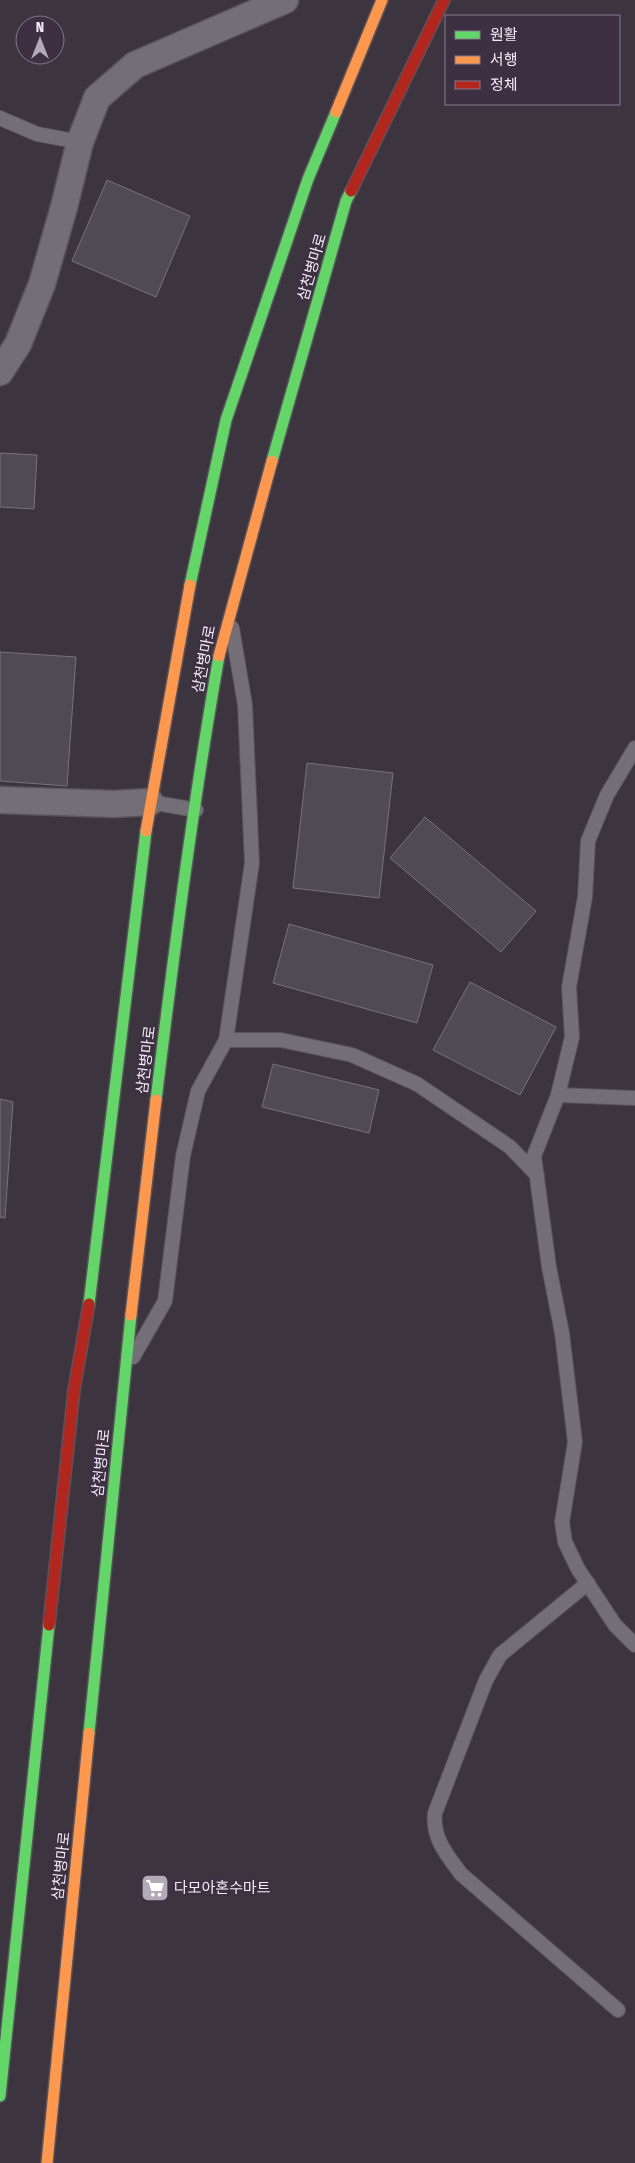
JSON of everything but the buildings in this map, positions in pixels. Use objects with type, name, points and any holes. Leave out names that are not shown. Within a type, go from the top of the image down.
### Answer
[{"type":"main road","name":"삼천병마로","points":[[0,2096],[74,1390],[91,1292],[150,802],[167,717],[182,623],[226,420],[308,179],[382,0]]},
{"type":"main road","name":"삼천병마로","points":[[47,2163],[125,1370],[171,975],[196,810],[205,736],[222,639],[346,201],[444,0]]},
{"type":"street","points":[[0,372],[18,344],[42,284],[80,142],[97,98],[134,65],[285,0]]},
{"type":"street","points":[[0,800],[114,804],[150,802]]},
{"type":"lane","points":[[0,118],[37,134],[80,142]]},
{"type":"lane","points":[[125,1370],[165,1301],[183,1156],[198,1091],[226,1040],[252,863],[245,705],[229,612]]},
{"type":"lane","points":[[635,748],[607,795],[588,841],[585,897],[569,987],[572,1037],[558,1095],[534,1156],[549,1267],[562,1333],[575,1442],[562,1522],[565,1542],[615,1625],[635,1645]]},
{"type":"lane","points":[[150,802],[196,810]]},
{"type":"lane","points":[[226,1040],[281,1040],[360,1059],[417,1084],[510,1147],[537,1175]]},
{"type":"lane","points":[[558,1095],[635,1098]]},
{"type":"lane","points":[[588,1583],[500,1656],[486,1680],[435,1814],[433,1825],[440,1847],[461,1874],[618,2010]]},
{"type":"traffic: fast","points":[[190,585],[226,420],[308,179],[336,112]]},
{"type":"traffic: fast","points":[[272,461],[346,201],[351,191]]},
{"type":"traffic: fast","points":[[156,1100],[184,878],[219,656]]},
{"type":"traffic: fast","points":[[89,1304],[146,831]]},
{"type":"traffic: fast","points":[[89,1733],[131,1315]]},
{"type":"traffic: fast","points":[[0,2096],[49,1625]]},
{"type":"traffic: slow","points":[[336,112],[382,0]]},
{"type":"traffic: slow","points":[[219,656],[272,461]]},
{"type":"traffic: slow","points":[[146,831],[190,585]]},
{"type":"traffic: slow","points":[[131,1315],[156,1100]]},
{"type":"traffic: slow","points":[[47,2163],[89,1733]]},
{"type":"traffic: jam","points":[[351,191],[444,0]]},
{"type":"traffic: jam","points":[[49,1625],[74,1390],[89,1304]]},
{"type":"place","name":"다모아혼수마트","points":[[155,1888]]}]
